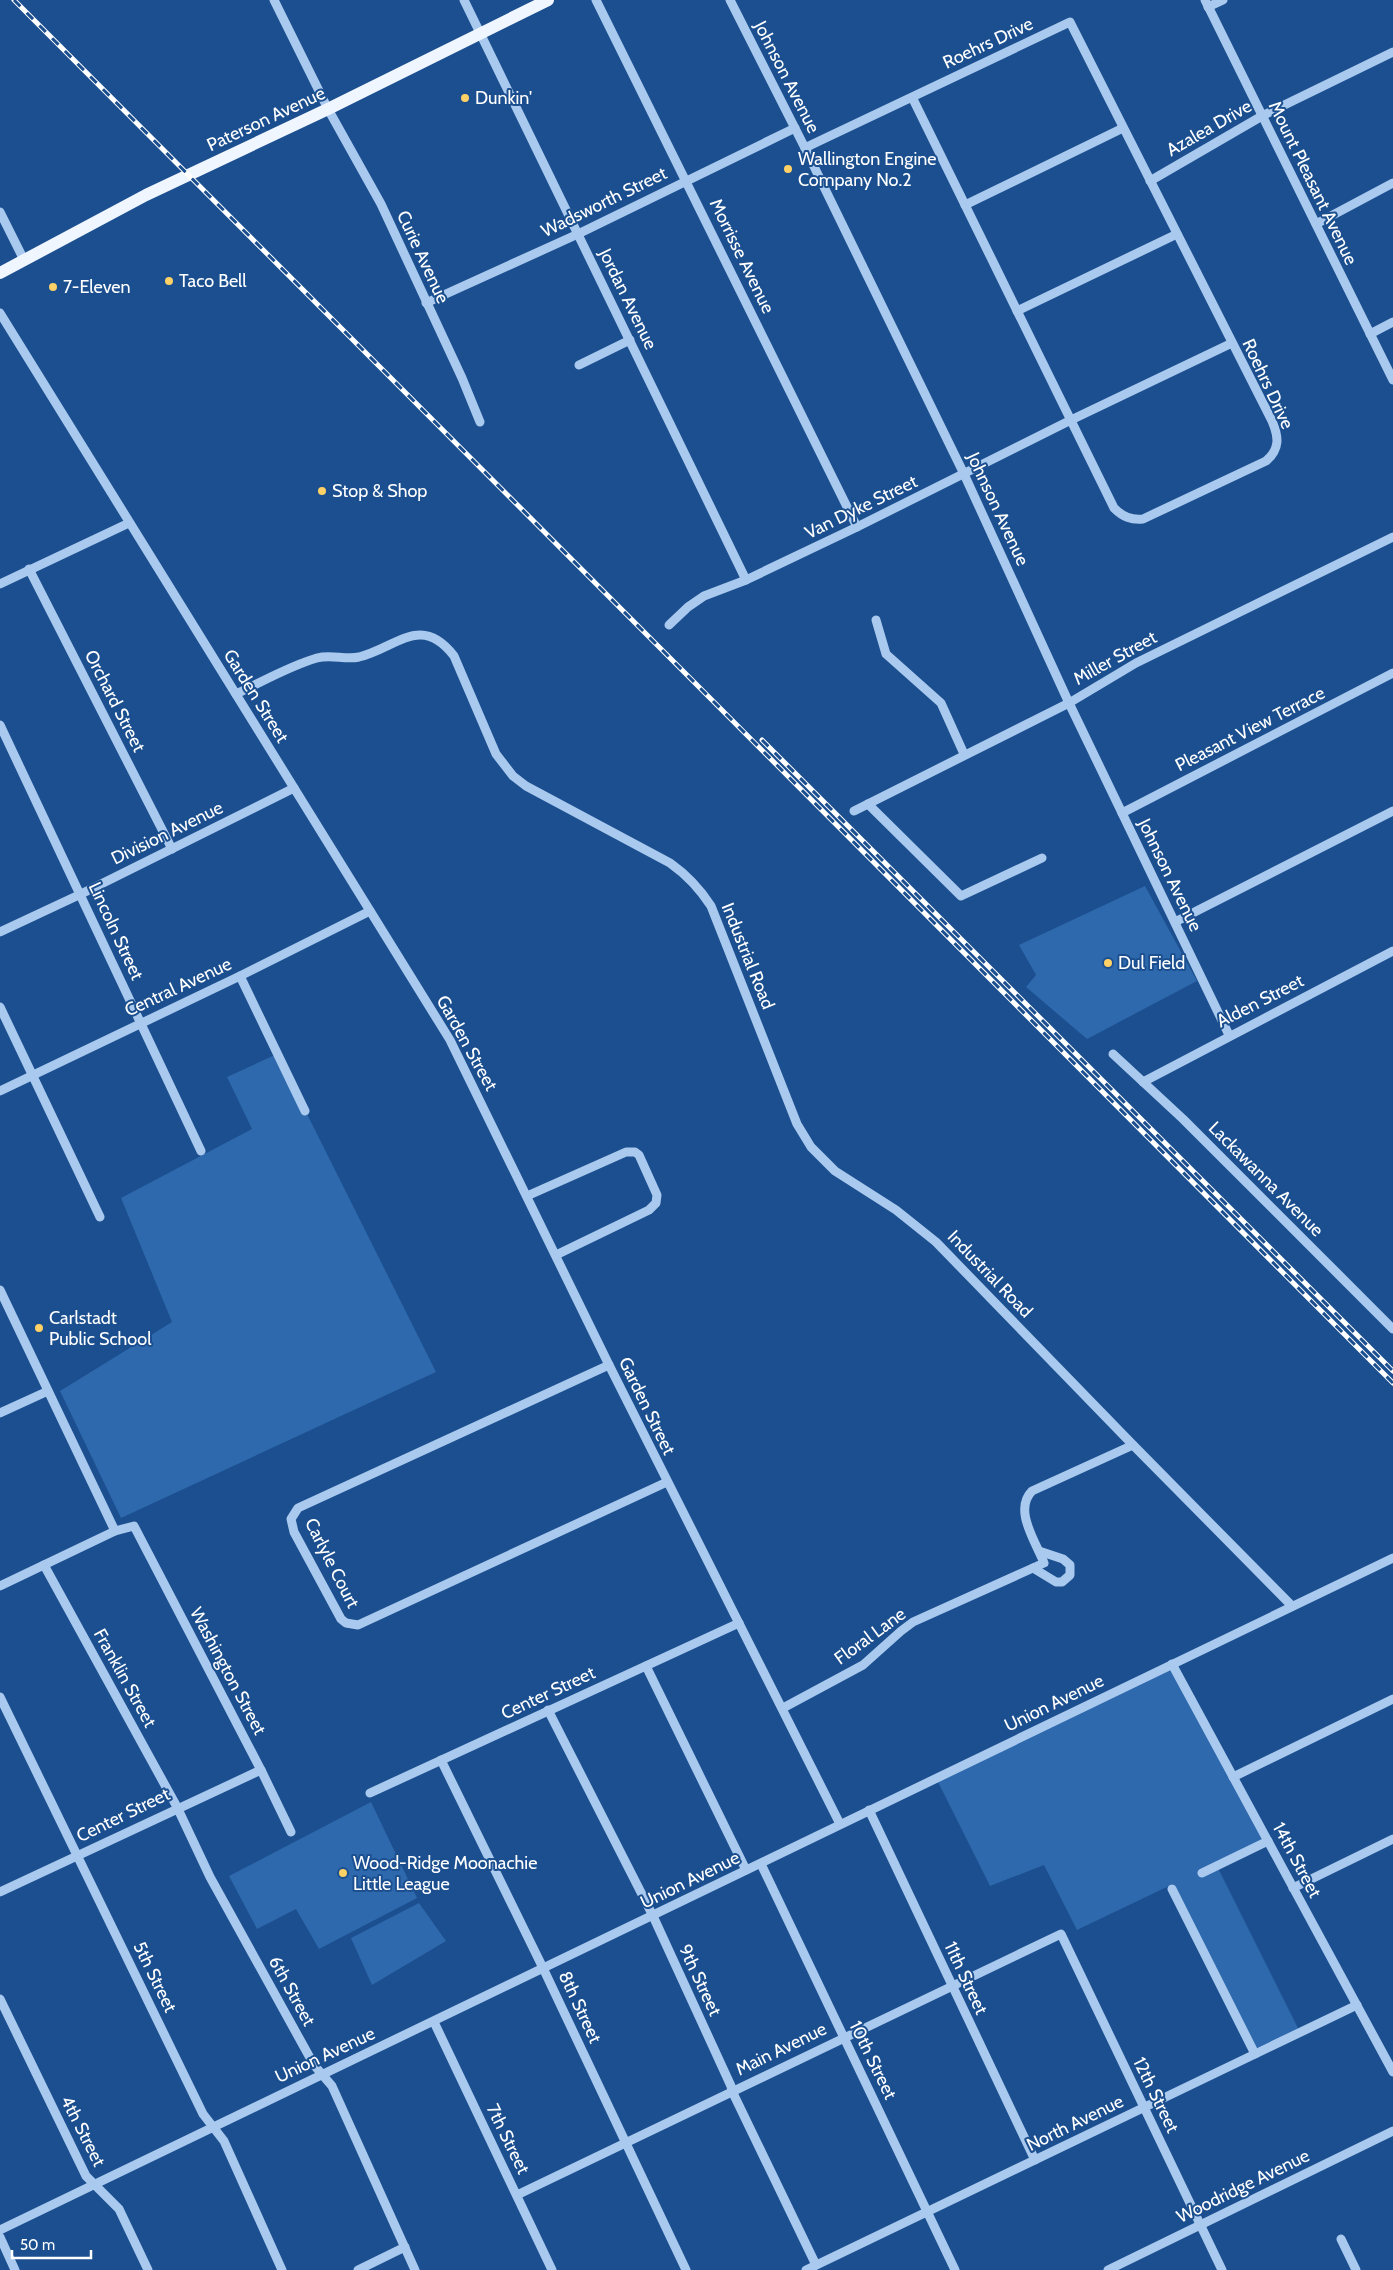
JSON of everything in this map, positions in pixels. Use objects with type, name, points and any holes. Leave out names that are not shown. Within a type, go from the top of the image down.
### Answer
[{"type":"main road","name":"Paterson Avenue","points":[[0,273],[146,195],[328,109],[548,0]]},
{"type":"street","name":"Curie Avenue","points":[[274,0],[328,109],[381,204],[462,378],[480,422]]},
{"type":"street","name":"Jordan Avenue","points":[[464,0],[746,580]]},
{"type":"street","name":"Morrisse Avenue","points":[[596,0],[687,180],[857,527]]},
{"type":"street","name":"Johnson Avenue","points":[[730,0],[805,148],[964,474],[1069,703],[1229,1035]]},
{"type":"street","points":[[1207,4],[1223,0]]},
{"type":"street","name":"Mount Pleasant Avenue","points":[[1207,4],[1393,380]]},
{"type":"street","name":"Roehrs Drive","points":[[805,148],[912,97],[1070,22],[1277,433],[1276,448],[1266,460],[1143,518],[1127,518],[1114,508],[912,97]]},
{"type":"street","name":"Azalea Drive","points":[[1150,181],[1262,116],[1393,52]]},
{"type":"street","name":"Wadsworth Street","points":[[426,303],[578,234],[795,128]]},
{"type":"street","points":[[965,205],[1123,128]]},
{"type":"street","points":[[1316,224],[1393,183]]},
{"type":"street","points":[[0,212],[24,260]]},
{"type":"street","points":[[1018,311],[1177,234]]},
{"type":"street","name":"Garden Street","points":[[0,314],[450,1040],[667,1482],[840,1824]]},
{"type":"street","points":[[1370,334],[1393,322]]},
{"type":"street","points":[[579,365],[630,340]]},
{"type":"street","name":"Van Dyke Street","points":[[669,625],[688,607],[704,596],[746,580],[857,527],[1071,420],[1232,343]]},
{"type":"street","points":[[0,584],[129,523]]},
{"type":"street","name":"Miller Street","points":[[854,811],[964,754],[1069,703],[1136,663],[1393,537]]},
{"type":"street","name":"Orchard Street","points":[[29,569],[172,849]]},
{"type":"street","points":[[876,620],[886,654],[941,703],[964,754]]},
{"type":"street","name":"Industrial Road","points":[[236,694],[317,658],[333,656],[357,657],[410,635],[430,636],[448,647],[454,656],[496,754],[513,776],[526,786],[670,863],[690,879],[702,892],[711,906],[798,1124],[811,1147],[821,1159],[835,1171],[896,1210],[936,1242],[1292,1606]]},
{"type":"street","name":"Pleasant View Terrace","points":[[1122,813],[1393,673]]},
{"type":"street","name":"Lincoln Street","points":[[0,725],[201,1151]]},
{"type":"street","name":"Division Avenue","points":[[0,932],[81,894],[294,788]]},
{"type":"street","points":[[868,804],[962,896],[1042,858]]},
{"type":"street","points":[[1175,922],[1393,811]]},
{"type":"street","name":"Central Avenue","points":[[0,1091],[240,976],[370,911]]},
{"type":"street","name":"Alden Street","points":[[1143,1082],[1229,1035],[1393,951]]},
{"type":"street","points":[[240,976],[306,1110]]},
{"type":"street","points":[[0,1007],[100,1216]]},
{"type":"street","name":"Lackawanna Avenue","points":[[1113,1054],[1393,1329]]},
{"type":"street","points":[[527,1196],[626,1152],[635,1152],[639,1155],[657,1195],[656,1203],[649,1210],[556,1255]]},
{"type":"street","points":[[0,1290],[114,1531],[2,1585],[0,1574]]},
{"type":"street","name":"Carlyle Court","points":[[609,1365],[298,1508],[291,1519],[294,1532],[341,1619],[352,1625],[358,1625],[667,1482]]},
{"type":"street","points":[[0,1413],[48,1391]]},
{"type":"street","points":[[1033,1568],[1044,1563],[1025,1515],[1024,1502],[1027,1496],[1032,1491],[1133,1445]]},
{"type":"street","name":"Washington Street","points":[[114,1531],[134,1526],[261,1770],[291,1832]]},
{"type":"street","points":[[1033,1568],[1056,1582],[1062,1582],[1070,1575],[1070,1565],[1066,1561],[1039,1551]]},
{"type":"street","name":"Union Avenue","points":[[0,2230],[94,2186],[212,2126],[434,2022],[1393,1558]]},
{"type":"street","name":"Franklin Street","points":[[44,1565],[177,1808]]},
{"type":"street","name":"Floral Lane","points":[[783,1708],[863,1665],[901,1630],[913,1622],[1033,1568]]},
{"type":"street","name":"Center Street","points":[[370,1793],[740,1623]]},
{"type":"street","name":"14th Street","points":[[1172,1664],[1393,2072]]},
{"type":"street","points":[[646,1666],[746,1870]]},
{"type":"street","name":"5th Street","points":[[0,1697],[203,2114],[224,2141],[282,2270]]},
{"type":"street","points":[[1233,1777],[1393,1699]]},
{"type":"street","name":"9th Street","points":[[548,1710],[653,1916],[732,2091],[816,2266]]},
{"type":"street","name":"8th Street","points":[[441,1760],[543,1968],[686,2270]]},
{"type":"street","name":"Center Street","points":[[0,1892],[261,1770]]},
{"type":"street","name":"6th Street","points":[[177,1808],[210,1877],[314,2065],[332,2086],[415,2270]]},
{"type":"street","name":"11th Street","points":[[869,1810],[1035,2160]]},
{"type":"street","points":[[1293,1888],[1393,1839]]},
{"type":"street","points":[[1202,1873],[1268,1841]]},
{"type":"street","name":"10th Street","points":[[761,1864],[955,2270]]},
{"type":"street","points":[[1172,1889],[1255,2054]]},
{"type":"street","name":"Main Avenue","points":[[517,2195],[1061,1934]]},
{"type":"street","name":"12th Street","points":[[1061,1934],[1222,2270]]},
{"type":"street","name":"4th Street","points":[[0,1999],[86,2176],[119,2209],[148,2270]]},
{"type":"street","name":"North Avenue","points":[[806,2270],[1356,2005]]},
{"type":"street","name":"7th Street","points":[[434,2022],[552,2270]]},
{"type":"street","name":"Woodridge Avenue","points":[[1108,2270],[1393,2131]]},
{"type":"street","points":[[0,2237],[15,2270]]},
{"type":"street","points":[[1341,2239],[1356,2270]]},
{"type":"street","points":[[358,2270],[405,2247]]},
{"type":"shaded area","name":"Dul Field","points":[[1145,886],[1197,981],[1087,1039],[1026,987],[1036,975],[1019,945]]},
{"type":"shaded area","points":[[277,1054],[436,1372],[121,1518],[60,1391],[172,1322],[121,1198],[252,1129],[227,1077]]},
{"type":"shaded area","points":[[1178,1666],[1269,1844],[1217,1866],[1301,2034],[1254,2057],[1173,1884],[1077,1930],[1044,1865],[990,1886],[937,1780]]},
{"type":"shaded area","points":[[371,1802],[417,1898],[319,1949],[296,1909],[257,1929],[229,1876]]},
{"type":"shaded area","points":[[419,1903],[446,1941],[372,1985],[351,1938]]},
{"type":"railway","points":[[14,0],[1393,1383]]},
{"type":"railway","points":[[762,740],[1393,1371]]},
{"type":"place","name":"Dunkin'","points":[[465,98]]},
{"type":"place","name":"Wallington Engine Company No.2","points":[[788,169]]},
{"type":"place","name":"Taco Bell","points":[[169,281]]},
{"type":"place","name":"7-Eleven","points":[[53,287]]},
{"type":"place","name":"Stop & Shop","points":[[322,491]]},
{"type":"place","name":"Dul Field","points":[[1108,963]]},
{"type":"place","name":"Carlstadt Public School","points":[[39,1328]]},
{"type":"place","name":"Wood-Ridge Moonachie Little League","points":[[343,1873]]}]
